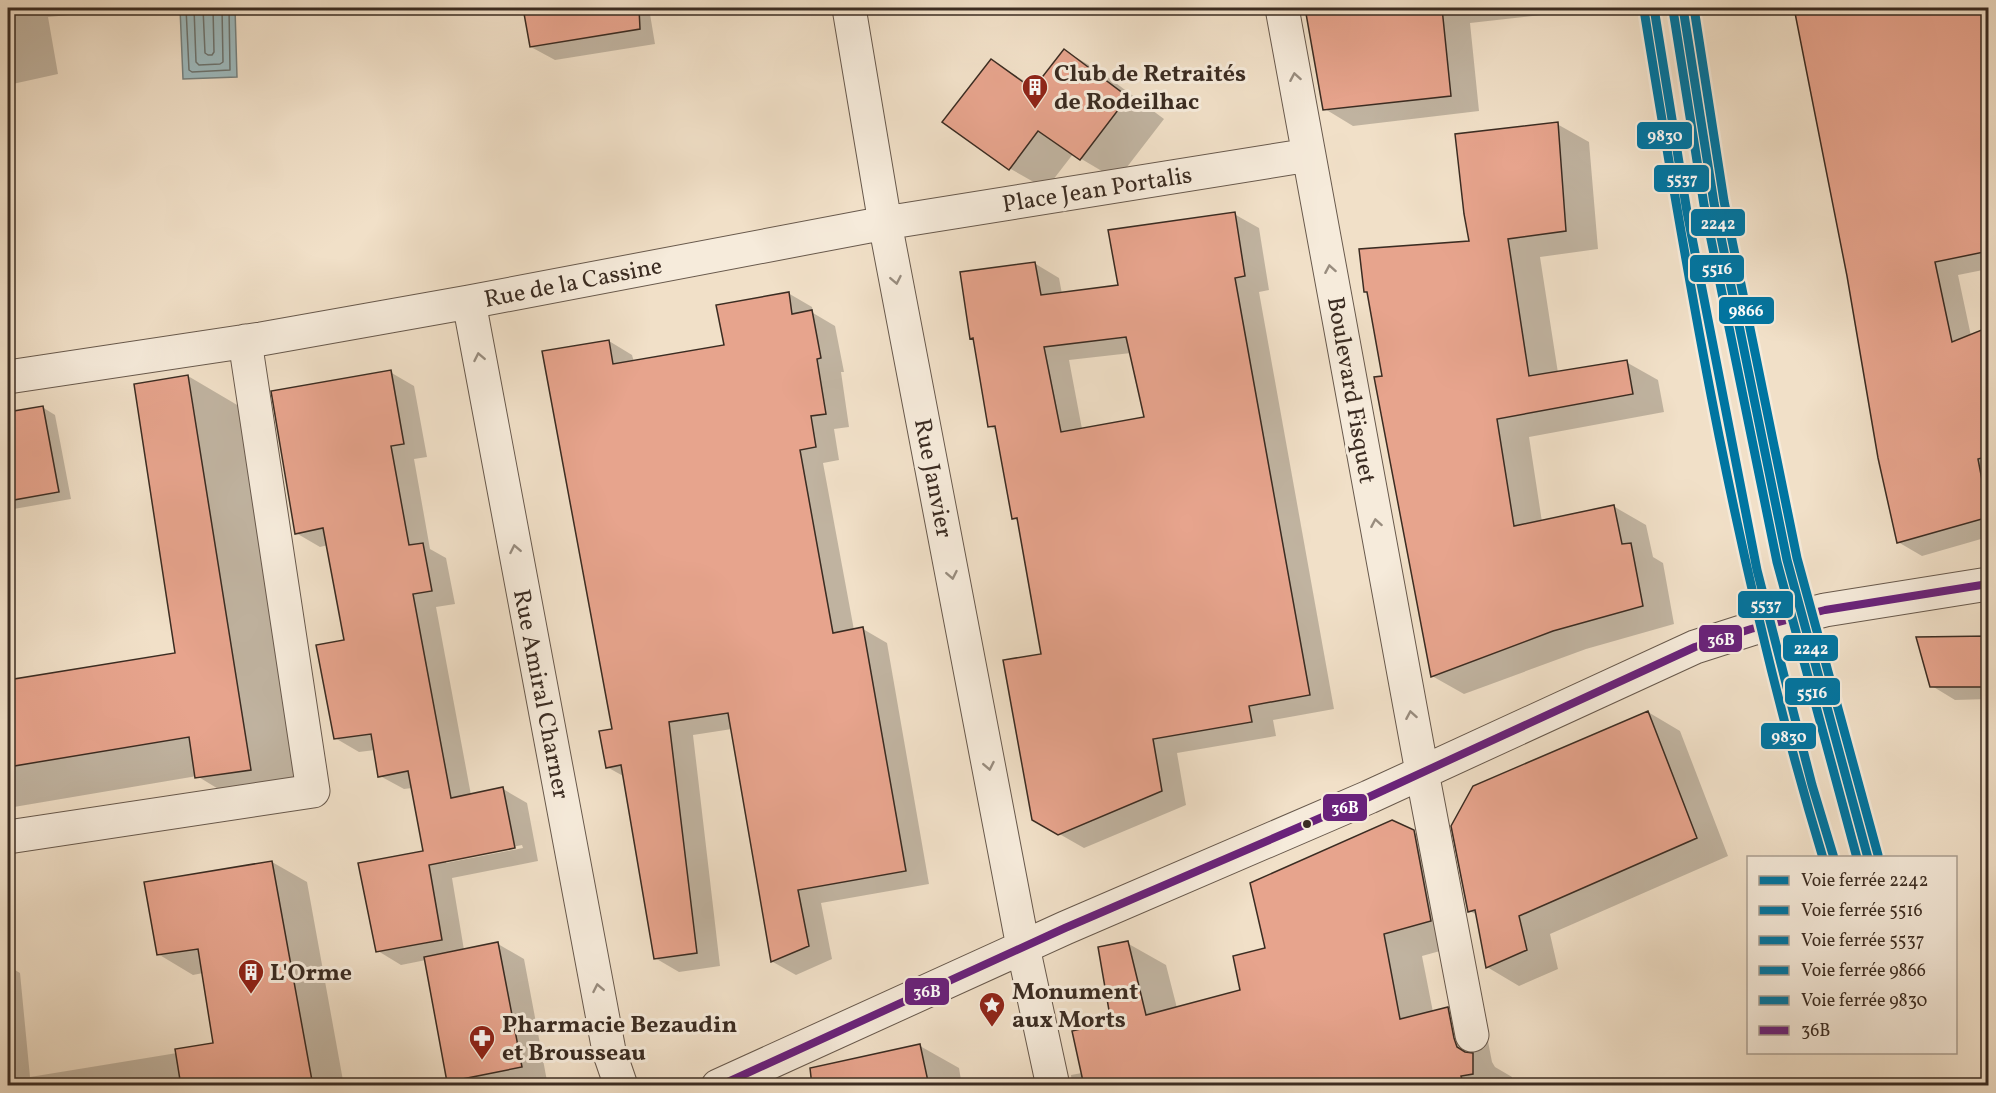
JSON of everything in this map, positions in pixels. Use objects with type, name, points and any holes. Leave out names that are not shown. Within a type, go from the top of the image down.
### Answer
[{"type":"street","name":"Rue Janvier","points":[[854,8],[885,223],[1023,947],[1053,1086]]},
{"type":"street","name":"Boulevard Fisquet","points":[[1282,8],[1472,1035]]},
{"type":"street","name":"Place Jean Portalis","points":[[885,223],[1309,155]]},
{"type":"street","name":"Rue de la Cassine","points":[[8,377],[253,340],[469,302],[885,223]]},
{"type":"street","name":"Rue Amiral Charner","points":[[469,302],[609,1051],[621,1086]]},
{"type":"street","points":[[8,837],[313,791],[253,340]]},
{"type":"street","points":[[718,1086],[1023,947],[1317,820],[1695,647],[1751,629],[1825,610],[1989,584]]},
{"type":"water","points":[[180,8],[235,8],[237,77],[183,79]]},
{"type":"building","points":[[523,8],[639,8],[640,29],[530,47]]},
{"type":"building","points":[[1305,8],[1442,8],[1451,96],[1323,110]]},
{"type":"building","points":[[1794,8],[1980,8],[1989,50],[1989,251],[1935,262],[1952,342],[1989,327],[1989,456],[1978,459],[1989,517],[1897,543],[1878,458],[1847,276]]},
{"type":"building","name":"Club de Retraités de Rodeilhac","points":[[1064,49],[1128,97],[1080,160],[1038,131],[1009,170],[942,122],[991,59],[1033,89]]},
{"type":"building","points":[[1558,122],[1566,231],[1508,239],[1529,376],[1627,360],[1633,394],[1497,419],[1514,526],[1614,505],[1622,544],[1631,543],[1643,606],[1553,631],[1431,677],[1374,377],[1382,376],[1367,292],[1364,292],[1359,249],[1469,241],[1455,134]]},
{"type":"building","points":[[1235,212],[1245,276],[1235,278],[1310,695],[1249,706],[1252,722],[1153,739],[1162,791],[1058,835],[1032,820],[1003,660],[1041,654],[1017,518],[1012,519],[995,426],[988,427],[973,338],[970,339],[960,272],[1035,262],[1041,295],[1118,285],[1108,230]],"holes":[[[1126,337],[1144,417],[1061,432],[1044,347]]]},
{"type":"building","points":[[789,292],[792,314],[812,310],[821,358],[817,359],[826,414],[811,416],[816,447],[800,450],[833,633],[863,627],[906,871],[798,890],[809,946],[771,962],[728,713],[669,722],[697,953],[654,959],[621,765],[606,768],[599,731],[612,729],[542,351],[609,340],[613,364],[724,345],[716,305]]},
{"type":"building","points":[[391,370],[404,444],[391,446],[409,545],[423,543],[432,591],[413,594],[451,798],[503,787],[515,848],[429,865],[442,940],[376,952],[358,863],[423,851],[408,771],[378,777],[371,734],[334,739],[316,645],[344,640],[323,528],[295,534],[271,391]]},
{"type":"building","points":[[188,375],[251,770],[195,778],[189,737],[8,767],[8,680],[175,653],[134,384]]},
{"type":"building","points":[[43,406],[59,492],[8,501],[8,412]]},
{"type":"building","points":[[1989,636],[1989,683],[1986,683],[1986,687],[1930,687],[1916,637]]},
{"type":"building","points":[[1648,711],[1697,838],[1519,916],[1527,950],[1486,968],[1475,910],[1468,912],[1451,826],[1473,786]]},
{"type":"building","points":[[1392,820],[1414,830],[1431,921],[1384,934],[1400,1019],[1448,1007],[1457,1047],[1465,1052],[1473,1053],[1473,1074],[1461,1076],[1464,1086],[1084,1086],[1072,1031],[1111,1022],[1098,947],[1128,941],[1146,1015],[1240,990],[1233,956],[1265,948],[1250,883]]},
{"type":"building","name":"L'Orme","points":[[272,861],[313,1086],[181,1086],[175,1049],[213,1043],[198,949],[157,955],[144,882]]},
{"type":"building","points":[[498,942],[522,1067],[447,1082],[424,957]]},
{"type":"building","points":[[920,1044],[929,1086],[812,1086],[810,1068]]},
{"type":"rail line","name":"5537","points":[[1654,8],[1687,212],[1757,570],[1812,785],[1833,856]]},
{"type":"rail line","name":"2242","points":[[1683,8],[1714,203],[1787,560],[1867,856]]},
{"type":"rail line","name":"9866","points":[[1694,8],[1724,201],[1797,558],[1878,855]]},
{"type":"rail line","name":"9830","points":[[1644,10],[1719,437],[1766,649],[1822,856]]},
{"type":"rail line","name":"5516","points":[[1673,10],[1704,205],[1777,562],[1856,856]]},
{"type":"transit line","name":"36B","points":[[719,1086],[1065,928],[1369,797],[1695,647],[1751,629],[1825,610],[1988,584]]},
{"type":"place","name":"Club de Retraités de Rodeilhac","points":[[1035,110]]},
{"type":"place","name":"L'Orme","points":[[251,995]]},
{"type":"place","name":"Monument aux Morts","points":[[992,1028]]},
{"type":"place","name":"Pharmacie Bezaudin et Brousseau","points":[[482,1061]]}]
